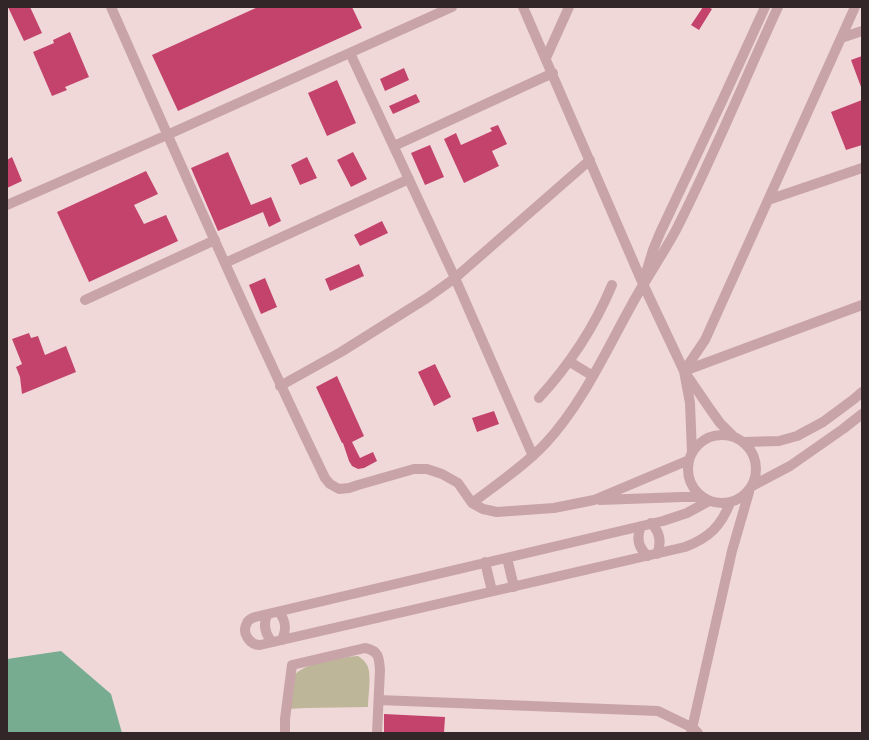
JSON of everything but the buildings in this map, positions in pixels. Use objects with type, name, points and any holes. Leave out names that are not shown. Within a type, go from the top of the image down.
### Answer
[{"type":"street","points":[[111,7],[280,386],[325,478],[330,484],[339,488],[349,488],[414,469],[427,470],[442,474],[458,483],[472,503],[483,509],[497,512],[554,508],[594,500],[682,497],[705,499],[720,504],[730,503],[740,499],[751,489],[790,466],[862,414]]},
{"type":"street","points":[[7,205],[452,7]]},
{"type":"street","points":[[379,700],[658,711],[694,732],[708,658],[732,551],[756,477],[757,467],[750,448],[720,422],[684,371],[643,284],[553,73],[523,7]]},
{"type":"street","points":[[546,58],[569,7]]},
{"type":"street","points":[[643,284],[653,250],[662,228],[765,7]]},
{"type":"street","points":[[472,503],[533,456],[548,440],[576,404],[643,284],[658,262],[675,232],[712,157],[778,7]]},
{"type":"street","points":[[705,499],[695,490],[690,481],[688,471],[691,457],[690,403],[684,371],[705,340],[855,7]]},
{"type":"street","points":[[841,38],[862,31]]},
{"type":"street","points":[[350,53],[455,278],[533,456]]},
{"type":"street","points":[[394,146],[553,73]]},
{"type":"street","points":[[280,386],[341,352],[427,298],[455,278],[590,160]]},
{"type":"street","points":[[768,200],[862,168]]},
{"type":"street","points":[[225,263],[409,179]]},
{"type":"street","points":[[85,300],[214,240]]},
{"type":"street","points":[[539,398],[570,362],[583,342],[598,317],[612,284]]},
{"type":"street","points":[[684,371],[862,305]]},
{"type":"street","points":[[570,362],[593,376]]},
{"type":"street","points":[[594,500],[691,457],[698,445],[706,439],[715,436],[725,435],[739,439],[779,441],[797,436],[823,422],[862,392]]},
{"type":"street","points":[[705,499],[687,513],[669,520],[485,562],[250,619],[246,623],[246,636],[249,641],[256,645],[260,645],[685,547],[705,538],[713,531],[726,513],[730,503]]},
{"type":"street","points":[[651,523],[658,532],[660,538],[659,549],[652,555]]},
{"type":"street","points":[[640,526],[638,532],[638,543],[640,548],[652,555]]},
{"type":"street","points":[[507,558],[514,587]]},
{"type":"street","points":[[485,562],[492,591]]},
{"type":"street","points":[[279,612],[285,620],[286,625],[282,640]]},
{"type":"street","points":[[267,615],[265,627],[267,635],[272,642]]},
{"type":"street","points":[[285,733],[285,719],[292,665],[365,648],[372,649],[376,653],[379,660],[380,670],[377,733]]},
{"type":"shaded area","points":[[61,651],[111,694],[122,733],[7,733],[7,659]]},
{"type":"shaded area","points":[[358,656],[367,665],[370,679],[368,707],[287,709],[293,678],[298,671],[314,664]]}]
